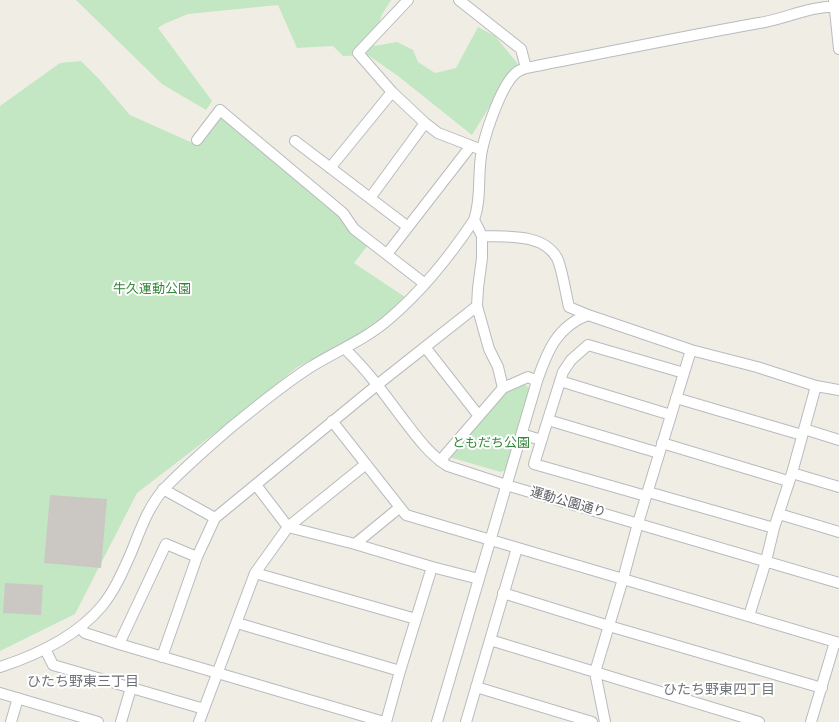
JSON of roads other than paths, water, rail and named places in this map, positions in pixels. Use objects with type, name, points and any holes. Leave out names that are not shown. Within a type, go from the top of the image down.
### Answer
[{"type":"street","points":[[408,0],[358,53],[392,92],[425,123],[438,133],[470,147],[482,150]]},
{"type":"street","points":[[458,0],[521,48],[526,68]]},
{"type":"street","points":[[0,668],[21,661],[45,649],[80,628],[92,617],[103,604],[118,581],[153,503],[163,490],[198,456],[282,386],[309,368],[368,335],[388,320],[425,284],[474,220],[478,209],[482,150],[498,102],[518,71],[526,68],[761,23],[798,12],[836,4],[839,49]]},
{"type":"street","points":[[330,168],[392,92]]},
{"type":"street","points":[[197,140],[220,110],[343,213],[354,229],[425,284]]},
{"type":"street","points":[[370,198],[425,123]]},
{"type":"street","points":[[295,140],[408,227]]},
{"type":"street","points":[[387,254],[470,147]]},
{"type":"street","points":[[474,220],[482,236],[482,258],[477,306],[489,349],[498,367],[503,388]]},
{"type":"street","points":[[482,236],[526,238],[542,244],[552,251],[558,259],[569,307],[588,315],[691,350],[816,386],[839,390]]},
{"type":"street","points":[[162,657],[197,557],[215,518],[332,421],[477,306]]},
{"type":"street","points":[[437,722],[506,485],[545,358],[556,338],[571,324],[588,315]]},
{"type":"street","points":[[684,373],[588,345],[571,360],[562,372],[534,464],[774,528]]},
{"type":"street","points":[[425,347],[479,416]]},
{"type":"street","name":"運動公園通り","points":[[345,349],[361,365],[411,430],[440,461],[458,470],[839,583]]},
{"type":"street","points":[[605,722],[595,672],[638,523],[691,350]]},
{"type":"street","points":[[440,461],[503,388],[528,377],[537,381]]},
{"type":"street","points":[[560,381],[671,415]]},
{"type":"street","points":[[749,616],[816,386]]},
{"type":"street","points":[[676,398],[803,432],[839,440]]},
{"type":"street","points":[[548,420],[661,448],[839,487]]},
{"type":"street","points":[[332,421],[406,515],[623,578],[837,643],[811,722]]},
{"type":"street","points":[[522,434],[541,440]]},
{"type":"street","points":[[200,722],[216,674],[237,623],[255,573],[288,527],[366,464]]},
{"type":"street","points":[[256,485],[288,527],[479,579]]},
{"type":"street","points":[[163,490],[215,518]]},
{"type":"street","points":[[355,544],[399,508]]},
{"type":"street","points":[[779,514],[839,532]]},
{"type":"street","points":[[119,644],[166,544],[197,557]]},
{"type":"street","points":[[466,722],[517,548]]},
{"type":"street","points":[[80,628],[85,633],[216,674],[385,722],[432,567]]},
{"type":"street","points":[[255,573],[416,619]]},
{"type":"street","points":[[504,593],[609,626],[822,688]]},
{"type":"street","points":[[237,623],[400,671]]},
{"type":"street","points":[[490,640],[759,722]]},
{"type":"street","points":[[45,649],[54,665],[204,709]]},
{"type":"street","points":[[476,687],[591,722]]},
{"type":"street","points":[[121,722],[131,688]]},
{"type":"street","points":[[0,693],[98,722]]},
{"type":"street","points":[[11,722],[18,698]]},
{"type":"district","name":"ひたち野東三丁目","points":[[83,682]]},
{"type":"district","name":"ひたち野東四丁目","points":[[719,690]]},
{"type":"park label","name":"牛久運動公園","points":[[152,290]]},
{"type":"park label","name":"ともだち公園","points":[[491,444]]}]
